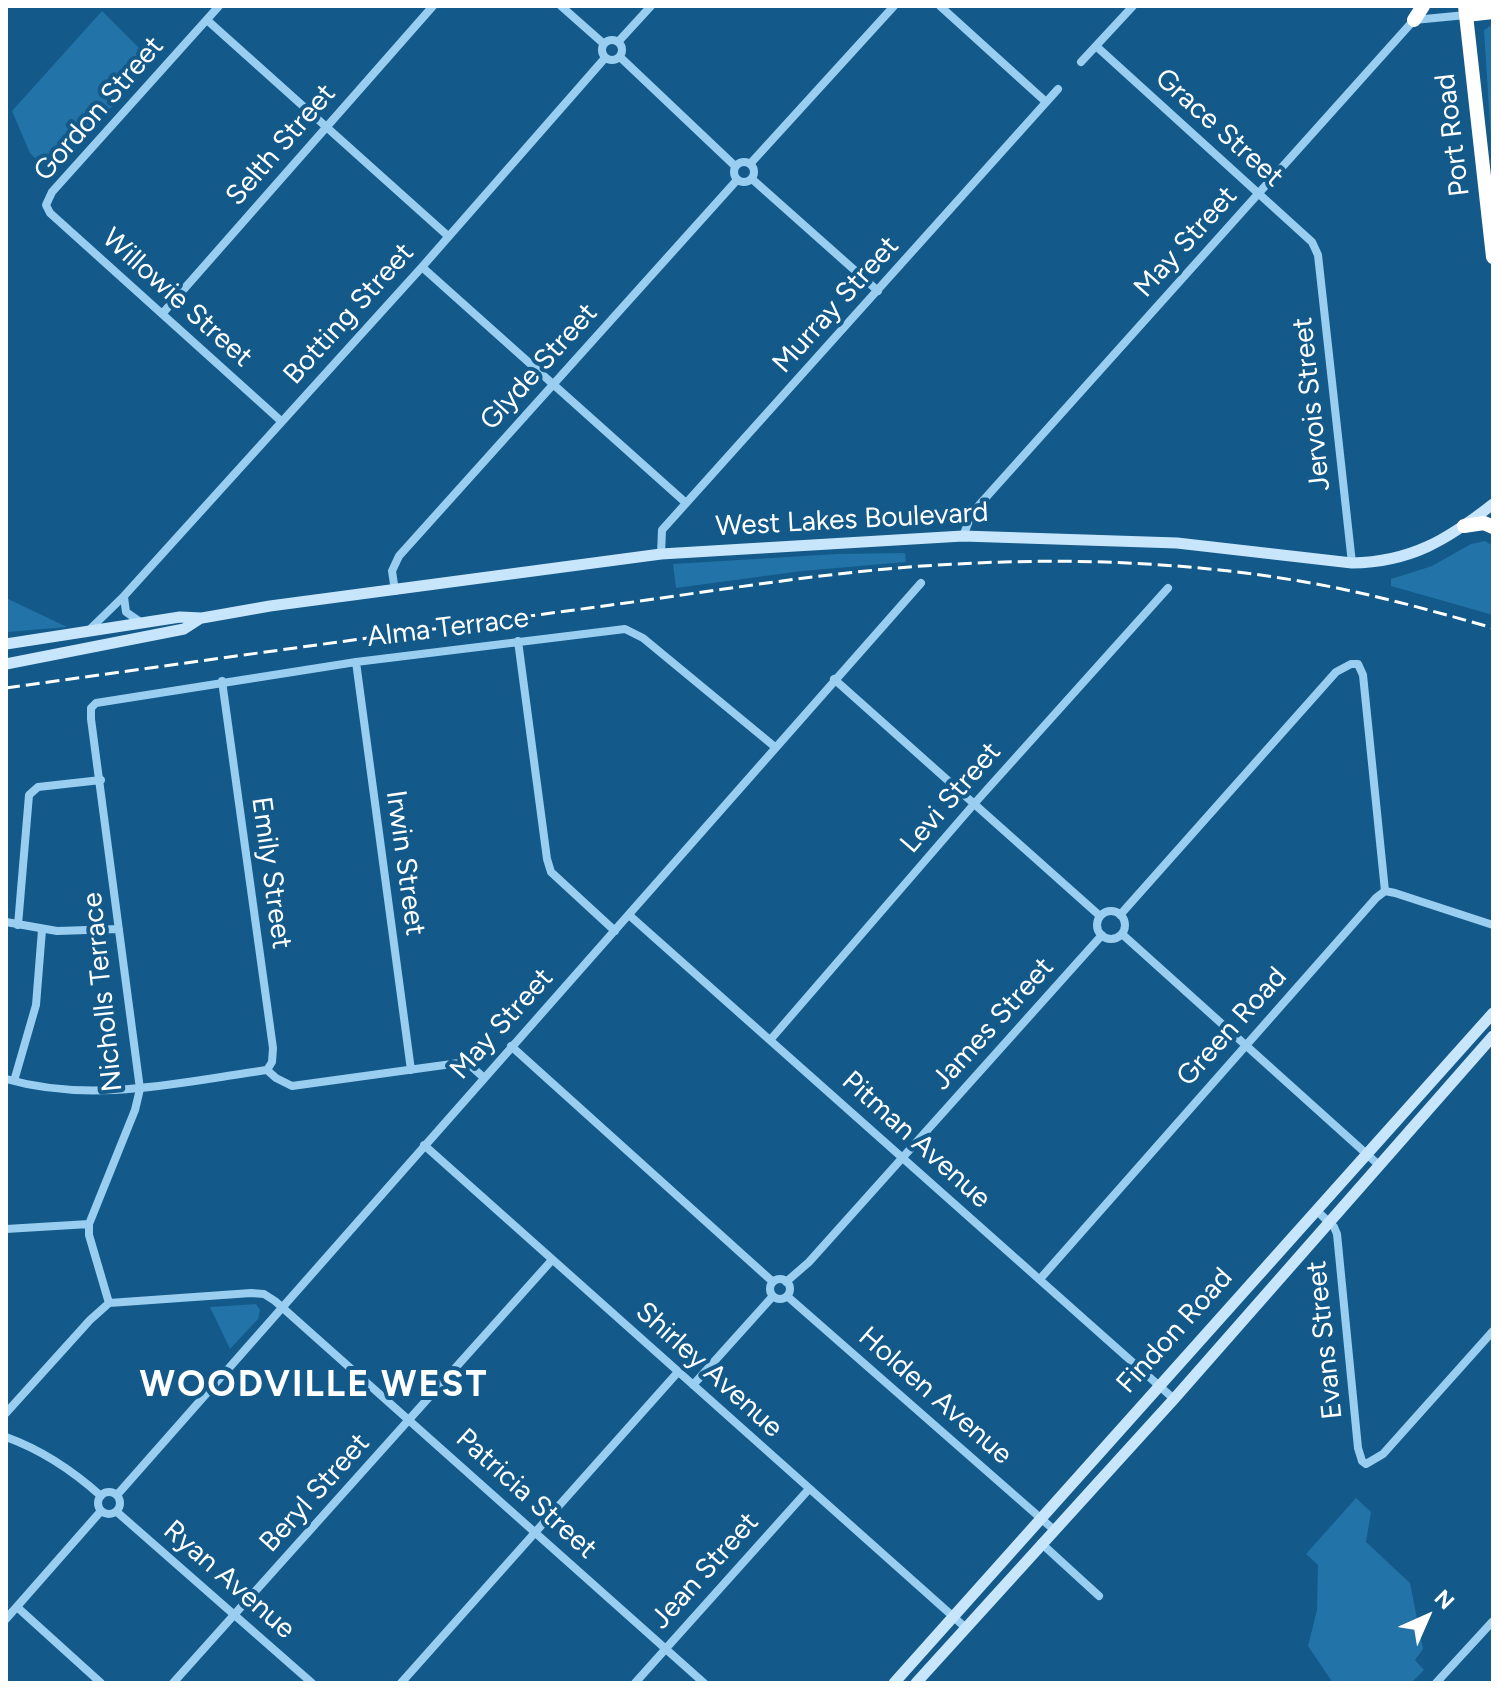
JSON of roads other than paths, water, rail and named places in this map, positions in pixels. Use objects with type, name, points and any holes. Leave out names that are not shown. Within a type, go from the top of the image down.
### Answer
[{"type":"highway","points":[[1414,20],[1423,6]]},
{"type":"highway","points":[[1465,10],[1493,12]]},
{"type":"highway","name":"Port Road","points":[[1465,10],[1493,257]]},
{"type":"highway","points":[[1464,526],[1484,523],[1493,527]]},
{"type":"main road","name":"West Lakes Boulevard","points":[[6,644],[180,617],[202,618],[270,606],[661,554],[963,536],[1177,543],[1375,563],[1411,555],[1464,526],[1493,504]]},
{"type":"main road","name":"West Lakes Boulevard","points":[[6,664],[184,629],[202,618]]},
{"type":"main road","name":"Findon Road","points":[[894,1683],[1493,1013]]},
{"type":"main road","name":"Findon Road","points":[[916,1683],[1174,1399],[1493,1036]]},
{"type":"street","name":"Gordon Street","points":[[46,205],[52,192],[219,6]]},
{"type":"street","name":"Selth Street","points":[[162,314],[433,6]]},
{"type":"street","points":[[561,6],[604,44]]},
{"type":"street","points":[[618,42],[651,6]]},
{"type":"street","points":[[750,164],[894,6]]},
{"type":"street","points":[[940,6],[1046,102]]},
{"type":"street","points":[[1081,62],[1133,6]]},
{"type":"street","points":[[1414,20],[1465,10]]},
{"type":"street","points":[[207,20],[448,236]]},
{"type":"street","name":"May Street","points":[[963,536],[980,504],[1414,20]]},
{"type":"street","points":[[613,40],[618,42],[622,48],[620,57],[610,61],[605,58],[601,49],[604,44],[613,40]]},
{"type":"street","name":"Grace Street","points":[[1096,46],[1312,242]]},
{"type":"street","points":[[620,57],[735,166]]},
{"type":"street","name":"Botting Street","points":[[86,633],[124,596],[422,267],[605,58]]},
{"type":"street","name":"Murray Street","points":[[661,554],[662,530],[1058,89]]},
{"type":"street","points":[[741,162],[750,164],[754,169],[752,179],[746,182],[737,180],[733,174],[735,166],[741,162]]},
{"type":"street","points":[[752,179],[878,291]]},
{"type":"street","name":"Glyde Street","points":[[395,591],[392,571],[399,556],[737,180]]},
{"type":"street","name":"Willowie Street","points":[[46,205],[50,213],[281,421]]},
{"type":"street","name":"Jervois Street","points":[[1312,242],[1318,255],[1352,563]]},
{"type":"street","points":[[422,267],[686,503]]},
{"type":"street","name":"May Street","points":[[117,1495],[921,583]]},
{"type":"street","name":"Levi Street","points":[[771,1039],[974,804],[1168,588]]},
{"type":"street","points":[[124,596],[126,612],[143,623]]},
{"type":"street","name":"Alma Terrace","points":[[91,708],[106,700],[222,681],[625,629],[643,638],[775,747]]},
{"type":"street","points":[[518,641],[551,872],[615,931]]},
{"type":"street","name":"Irwin Street","points":[[356,662],[411,1070]]},
{"type":"street","points":[[1120,915],[1336,672],[1358,664],[1363,675],[1385,891],[1493,925]]},
{"type":"street","points":[[834,679],[1100,916]]},
{"type":"street","name":"Emily Street","points":[[222,681],[273,1048],[272,1062],[267,1070]]},
{"type":"street","name":"Nicholls Terrace","points":[[89,1224],[135,1110],[140,1089],[91,708]]},
{"type":"street","points":[[18,925],[29,795],[38,787],[101,780]]},
{"type":"street","name":"Green Road","points":[[1040,1279],[1385,891]]},
{"type":"street","points":[[1112,911],[1120,915],[1125,926],[1122,934],[1110,939],[1102,935],[1098,928],[1100,916],[1112,911]]},
{"type":"street","name":"Pitman Avenue","points":[[629,915],[1174,1399]]},
{"type":"street","points":[[6,922],[42,930],[119,929]]},
{"type":"street","points":[[42,930],[36,1005],[10,1080],[87,1092],[140,1089],[267,1070],[292,1086],[459,1063],[472,1067],[483,1077]]},
{"type":"street","points":[[1122,934],[1380,1166]]},
{"type":"street","name":"James Street","points":[[786,1282],[809,1262],[1102,935]]},
{"type":"street","points":[[511,1046],[773,1282]]},
{"type":"street","name":"Shirley Avenue","points":[[424,1145],[966,1628]]},
{"type":"street","name":"Evans Street","points":[[1316,1210],[1337,1234],[1358,1448],[1366,1464],[1373,1462],[1493,1331]]},
{"type":"street","points":[[6,1229],[89,1224],[89,1235],[109,1303]]},
{"type":"street","name":"Beryl Street","points":[[173,1683],[552,1260]]},
{"type":"street","points":[[773,1282],[786,1282],[789,1289],[787,1296],[780,1299],[773,1296],[770,1289],[773,1282]]},
{"type":"street","points":[[6,1413],[109,1303],[251,1293],[264,1294],[282,1306]]},
{"type":"street","points":[[693,1385],[773,1296]]},
{"type":"street","name":"Holden Avenue","points":[[787,1296],[1053,1529]]},
{"type":"street","name":"Patricia Street","points":[[282,1306],[704,1683]]},
{"type":"street","points":[[401,1683],[678,1372]]},
{"type":"street","points":[[6,1437],[61,1463],[101,1496]]},
{"type":"street","name":"Jean Street","points":[[635,1683],[809,1489]]},
{"type":"street","points":[[109,1492],[117,1495],[120,1501],[117,1512],[109,1515],[101,1511],[98,1504],[101,1496],[109,1492]]},
{"type":"street","points":[[6,1619],[101,1511]]},
{"type":"street","name":"Ryan Avenue","points":[[117,1512],[312,1683]]},
{"type":"street","points":[[1041,1543],[1099,1596]]},
{"type":"street","points":[[17,1607],[101,1683]]},
{"type":"street","points":[[1436,1683],[1493,1621]]},
{"type":"railway","points":[[6,688],[818,576],[1003,562],[1098,562],[1239,572],[1353,591],[1493,628]]},
{"type":"district","name":"WOODVILLE WEST","points":[[314,1385]]}]
